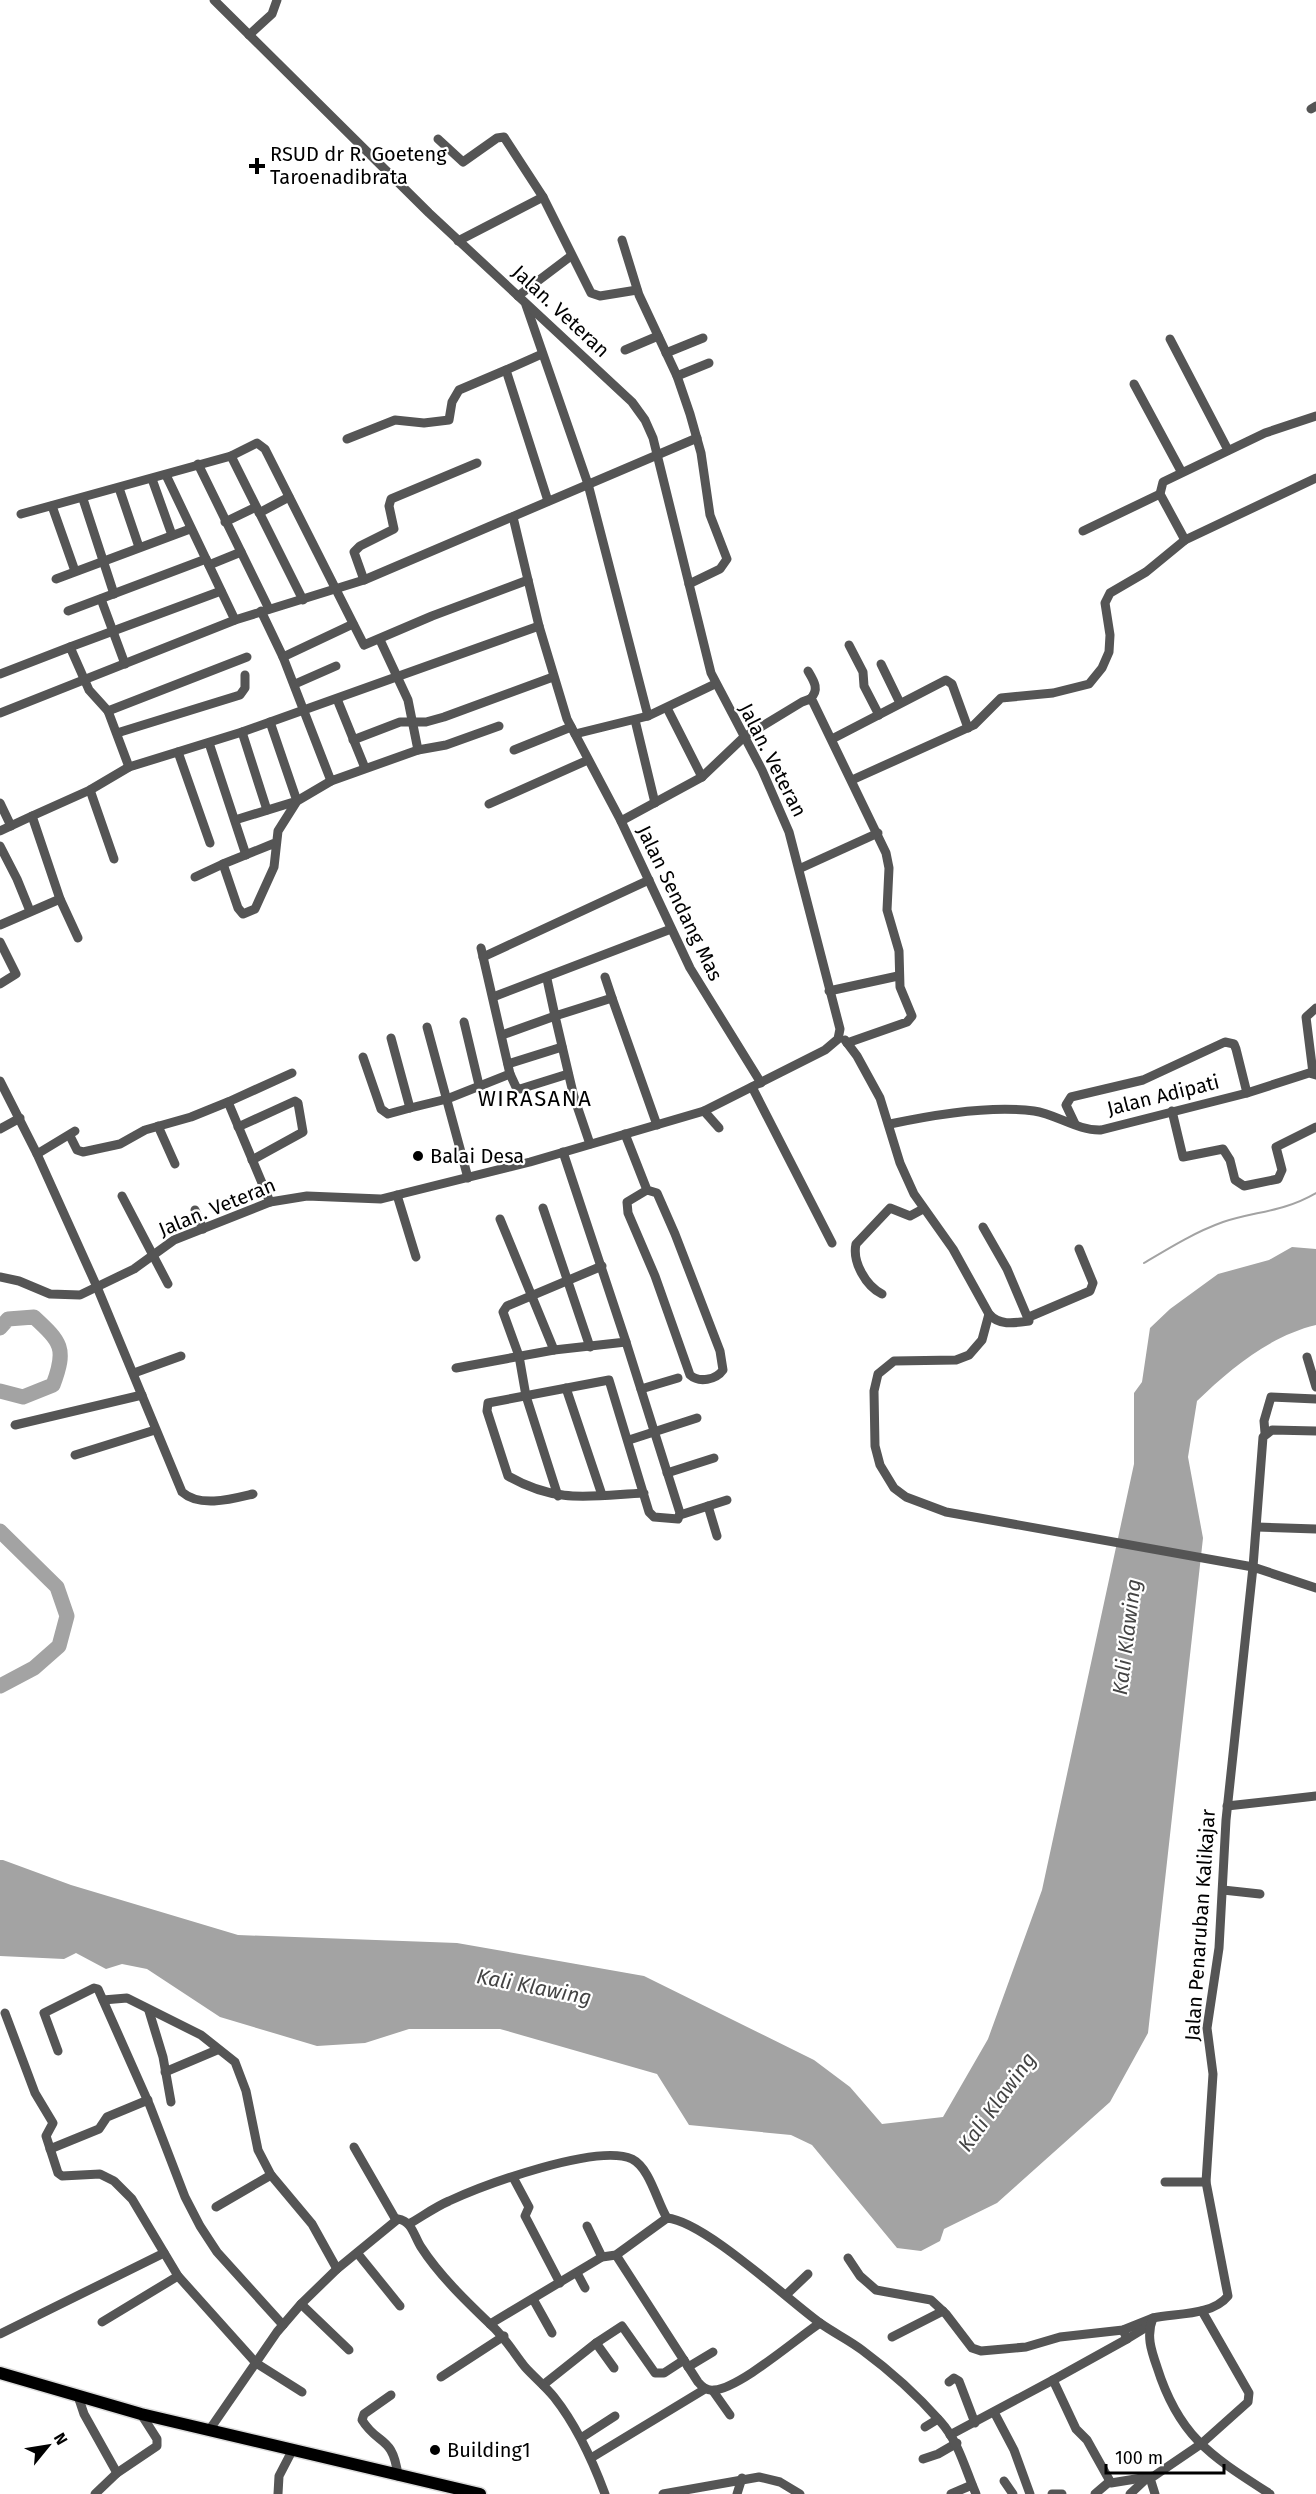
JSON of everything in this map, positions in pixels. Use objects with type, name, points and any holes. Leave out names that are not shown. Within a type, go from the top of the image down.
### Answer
[{"type":"main road","points":[[0,2373],[141,2414],[480,2494]]},
{"type":"street","name":"Jalan. Veteran","points":[[0,1277],[64,1296],[80,1295],[134,1269],[174,1240],[270,1202],[306,1196],[369,1199],[397,1195],[468,1178],[704,1111],[825,1050],[834,1043],[839,1034],[838,1017],[829,991],[801,868],[779,803],[715,684],[650,430],[632,402],[458,241],[214,0]]},
{"type":"street","points":[[249,35],[272,14],[277,0]]},
{"type":"street","points":[[438,139],[463,162],[497,138],[504,137],[543,197],[571,256],[595,296],[637,290]]},
{"type":"street","points":[[458,241],[543,197]]},
{"type":"street","points":[[622,240],[637,290],[677,376],[697,438],[710,515],[727,562],[720,569],[688,584]]},
{"type":"street","points":[[571,256],[522,300],[588,484],[648,716]]},
{"type":"street","points":[[625,350],[658,336]]},
{"type":"street","points":[[666,353],[703,338]]},
{"type":"street","points":[[1170,339],[1228,450]]},
{"type":"street","points":[[347,439],[395,420],[424,423],[449,420],[452,402],[459,390],[542,354]]},
{"type":"street","points":[[677,376],[709,363]]},
{"type":"street","points":[[506,370],[548,501]]},
{"type":"street","points":[[1134,384],[1182,471]]},
{"type":"street","points":[[1185,540],[1160,494],[1163,482],[1264,433],[1316,416]]},
{"type":"street","points":[[0,713],[235,620],[336,591],[364,580],[697,438]]},
{"type":"street","points":[[21,514],[83,499],[231,456],[260,443],[364,645],[432,616],[528,580]]},
{"type":"street","points":[[231,456],[303,600]]},
{"type":"street","points":[[364,580],[354,552],[360,546],[394,529],[389,506],[391,499],[477,463]]},
{"type":"street","points":[[198,465],[241,552],[295,684],[331,781]]},
{"type":"street","points":[[166,475],[235,620]]},
{"type":"street","points":[[852,780],[968,728],[1001,698],[1053,693],[1089,684],[1102,668],[1111,643],[1106,597],[1146,572],[1185,540],[1316,478]]},
{"type":"street","points":[[152,479],[172,535]]},
{"type":"street","points":[[119,488],[139,547]]},
{"type":"street","points":[[1083,531],[1160,494]]},
{"type":"street","points":[[225,522],[289,497]]},
{"type":"street","points":[[83,499],[114,594]]},
{"type":"street","points":[[52,506],[75,571]]},
{"type":"street","name":"Jalan Sendang Mas","points":[[513,517],[553,677],[573,731],[621,820],[671,929],[712,1008],[757,1085],[832,1243]]},
{"type":"street","points":[[56,579],[190,529]]},
{"type":"street","points":[[68,611],[241,552]]},
{"type":"street","points":[[0,674],[221,591]]},
{"type":"street","points":[[101,599],[125,664]]},
{"type":"street","points":[[283,657],[353,624]]},
{"type":"street","points":[[0,831],[90,790],[129,767],[242,732],[399,678],[539,626]]},
{"type":"street","points":[[380,640],[399,678],[413,721],[418,750]]},
{"type":"street","points":[[849,645],[863,672],[864,686],[879,715]]},
{"type":"street","points":[[70,647],[89,690],[108,711],[129,767]]},
{"type":"street","points":[[108,711],[247,657]]},
{"type":"street","points":[[881,664],[900,703]]},
{"type":"street","points":[[295,684],[336,666]]},
{"type":"street","points":[[621,820],[702,777],[744,737],[810,699],[816,691],[816,686],[808,671]]},
{"type":"street","points":[[117,733],[240,695],[245,688],[245,675]]},
{"type":"street","points":[[353,740],[400,722],[426,722],[444,717],[553,677]]},
{"type":"street","points":[[831,739],[948,680],[968,728]]},
{"type":"street","points":[[514,750],[573,731],[648,716],[715,684]]},
{"type":"street","points":[[337,699],[365,768]]},
{"type":"street","points":[[810,699],[878,833],[889,861],[887,910],[899,951],[900,987],[911,1014],[910,1021],[848,1043]]},
{"type":"street","points":[[668,708],[702,777]]},
{"type":"street","points":[[634,720],[655,802]]},
{"type":"street","points":[[270,722],[297,801]]},
{"type":"street","points":[[235,820],[297,801],[331,781],[365,768],[418,750],[446,745],[499,726]]},
{"type":"street","points":[[242,732],[267,810]]},
{"type":"street","points":[[209,743],[246,855]]},
{"type":"street","points":[[178,752],[210,843]]},
{"type":"street","points":[[489,804],[588,759]]},
{"type":"street","points":[[90,790],[114,859]]},
{"type":"street","points":[[223,864],[239,911],[243,914],[250,914],[255,909],[272,874],[278,831],[297,801]]},
{"type":"street","points":[[0,803],[11,826]]},
{"type":"street","points":[[32,816],[60,899],[78,938]]},
{"type":"street","points":[[801,868],[878,833]]},
{"type":"street","points":[[195,878],[275,843]]},
{"type":"street","points":[[0,846],[30,911]]},
{"type":"street","points":[[568,1074],[520,1089],[516,1087],[510,1074],[482,952],[649,880]]},
{"type":"street","points":[[0,925],[60,899]]},
{"type":"street","points":[[493,997],[546,979],[671,929]]},
{"type":"street","points":[[0,942],[15,974],[0,984]]},
{"type":"street","points":[[829,991],[898,975]]},
{"type":"street","points":[[605,977],[657,1125]]},
{"type":"street","points":[[546,979],[568,1074],[590,1144]]},
{"type":"street","points":[[502,1035],[612,998]]},
{"type":"street","points":[[1315,1074],[1312,1036],[1306,1017],[1316,1008]]},
{"type":"street","points":[[464,1022],[479,1085]]},
{"type":"street","points":[[427,1027],[468,1178]]},
{"type":"street","points":[[839,1034],[848,1043],[867,1073],[890,1124],[900,1163],[923,1209],[953,1250],[994,1320],[1002,1323],[1028,1321],[1029,1317],[1090,1291],[1093,1283],[1079,1249]]},
{"type":"street","points":[[392,1038],[410,1108]]},
{"type":"street","points":[[1075,1124],[1066,1106],[1071,1097],[1143,1080],[1225,1042],[1234,1044],[1247,1093]]},
{"type":"street","points":[[508,1064],[562,1047]]},
{"type":"street","points":[[363,1058],[381,1109],[388,1114],[447,1099],[510,1074]]},
{"type":"street","points":[[37,1154],[72,1133],[77,1150],[83,1152],[120,1144],[137,1134],[191,1117],[292,1073]]},
{"type":"street","name":"Jalan Adipati","points":[[890,1124],[1018,1109],[1042,1112],[1075,1124],[1101,1130],[1315,1074]]},
{"type":"street","points":[[0,1081],[37,1154],[97,1287],[134,1373],[177,1484],[187,1497],[211,1500],[253,1494]]},
{"type":"street","points":[[238,1127],[295,1101],[298,1103],[303,1132],[252,1160]]},
{"type":"street","points":[[228,1102],[270,1202]]},
{"type":"street","points":[[704,1111],[719,1128]]},
{"type":"street","points":[[1172,1111],[1183,1157],[1223,1149],[1230,1160],[1235,1180],[1244,1186],[1278,1179],[1282,1170],[1276,1147],[1316,1127]]},
{"type":"street","points":[[0,1129],[20,1118]]},
{"type":"street","points":[[158,1126],[174,1164]]},
{"type":"street","points":[[625,1134],[647,1190]]},
{"type":"street","points":[[563,1152],[602,1266],[680,1515]]},
{"type":"street","points":[[647,1190],[655,1191],[662,1202],[720,1351],[723,1370],[712,1378],[699,1380],[690,1375],[663,1297],[628,1213],[627,1202],[647,1190]]},
{"type":"street","points":[[397,1195],[416,1257]]},
{"type":"street","points":[[122,1196],[168,1284]]},
{"type":"street","points":[[543,1208],[590,1347]]},
{"type":"street","points":[[882,1294],[874,1289],[862,1271],[856,1258],[856,1244],[890,1208],[910,1216],[923,1209]]},
{"type":"street","points":[[195,1209],[203,1229]]},
{"type":"street","points":[[500,1219],[554,1350]]},
{"type":"street","points":[[983,1227],[1008,1269],[1029,1317]]},
{"type":"street","points":[[558,1496],[526,1396],[519,1356],[502,1312],[507,1306],[602,1266]]},
{"type":"street","points":[[989,1314],[982,1340],[969,1355],[956,1360],[894,1361],[878,1374],[874,1391],[875,1446],[885,1475],[906,1497],[946,1512],[1253,1567],[1316,1588]]},
{"type":"street","points":[[456,1368],[554,1350],[626,1342]]},
{"type":"street","points":[[134,1373],[180,1356]]},
{"type":"street","points":[[1307,1357],[1316,1387]]},
{"type":"street","points":[[641,1389],[678,1378]]},
{"type":"street","points":[[644,1493],[558,1496],[531,1489],[508,1476],[487,1411],[488,1403],[609,1380],[628,1440],[644,1493],[649,1512],[654,1517],[674,1521],[680,1515],[727,1500]]},
{"type":"street","points":[[566,1388],[602,1495]]},
{"type":"street","points":[[15,1425],[142,1395]]},
{"type":"street","name":"Jalan Penaruban Kalikajar","points":[[1125,2334],[1151,2322],[1202,2311],[1224,2301],[1229,2291],[1206,2182],[1213,2074],[1207,2028],[1219,1948],[1227,1806],[1257,1527],[1264,1422],[1271,1397],[1316,1399]]},
{"type":"street","points":[[628,1440],[697,1418]]},
{"type":"street","points":[[75,1455],[155,1430]]},
{"type":"street","points":[[1265,1433],[1272,1430],[1316,1431]]},
{"type":"street","points":[[667,1473],[714,1458]]},
{"type":"street","points":[[708,1506],[717,1536]]},
{"type":"street","points":[[1257,1527],[1316,1530]]},
{"type":"street","points":[[1227,1806],[1316,1796]]},
{"type":"street","points":[[1223,1890],[1260,1894]]},
{"type":"street","points":[[58,2051],[44,2016],[46,2010],[94,1988],[100,1992],[148,2100],[185,2197],[200,2226],[217,2252],[283,2325]]},
{"type":"street","points":[[103,2000],[127,1998],[201,2035],[239,2068],[252,2117],[254,2140],[271,2175],[312,2224],[338,2269]]},
{"type":"street","points":[[149,2011],[171,2102]]},
{"type":"street","points":[[5,2013],[35,2093],[52,2124],[46,2133],[60,2175],[100,2174],[114,2181],[132,2199],[178,2276],[256,2363],[302,2392]]},
{"type":"street","points":[[165,2072],[217,2050]]},
{"type":"street","points":[[50,2149],[99,2129],[107,2117],[148,2100]]},
{"type":"street","points":[[354,2147],[396,2220]]},
{"type":"street","points":[[410,2224],[451,2200],[564,2161],[612,2156],[631,2159],[645,2174],[667,2218],[686,2224],[787,2294],[820,2323],[862,2350],[938,2419],[957,2443],[974,2489],[951,2494]]},
{"type":"street","points":[[216,2207],[271,2175]]},
{"type":"street","points":[[514,2178],[529,2207],[525,2216],[560,2283]]},
{"type":"street","points":[[1165,2182],[1206,2182]]},
{"type":"street","points":[[210,2429],[283,2325],[301,2304],[338,2269],[401,2218],[410,2224],[421,2247],[468,2303],[504,2336],[525,2367],[543,2385],[581,2438],[605,2494]]},
{"type":"street","points":[[490,2324],[602,2257],[616,2255],[667,2218]]},
{"type":"street","points":[[587,2226],[602,2257]]},
{"type":"street","points":[[0,2334],[164,2253]]},
{"type":"street","points":[[358,2254],[400,2306]]},
{"type":"street","points":[[616,2255],[686,2363],[730,2415]]},
{"type":"street","points":[[848,2259],[860,2276],[876,2290],[923,2297],[943,2311],[972,2349],[981,2351],[1026,2347],[1059,2337],[1125,2334]]},
{"type":"street","points":[[577,2273],[585,2288]]},
{"type":"street","points":[[787,2294],[808,2274]]},
{"type":"street","points":[[102,2322],[178,2276]]},
{"type":"street","points":[[533,2299],[552,2333]]},
{"type":"street","points":[[301,2304],[349,2350]]},
{"type":"street","points":[[892,2337],[943,2311]]},
{"type":"street","points":[[1130,2494],[1149,2478],[1202,2444],[1250,2398],[1202,2311]]},
{"type":"street","points":[[1151,2322],[1151,2347],[1166,2397],[1182,2424],[1216,2458],[1270,2494]]},
{"type":"street","points":[[591,2458],[709,2390],[732,2384],[820,2323]]},
{"type":"street","points":[[543,2385],[596,2343],[622,2326],[655,2373],[664,2373],[714,2352]]},
{"type":"street","points":[[950,2435],[1053,2379],[1125,2334]]},
{"type":"street","points":[[441,2377],[504,2336]]},
{"type":"street","points":[[596,2343],[614,2368]]},
{"type":"street","points":[[949,2382],[954,2378],[959,2381],[975,2423]]},
{"type":"street","points":[[1053,2379],[1076,2428],[1087,2440],[1109,2482]]},
{"type":"street","points":[[391,2395],[364,2414],[362,2420],[390,2448],[396,2461],[398,2476]]},
{"type":"street","points":[[78,2397],[84,2414],[117,2473]]},
{"type":"street","points":[[993,2412],[1014,2450],[1030,2494]]},
{"type":"street","points":[[94,2494],[117,2473],[157,2446],[157,2439],[141,2414]]},
{"type":"street","points":[[581,2438],[615,2416]]},
{"type":"street","points":[[925,2427],[938,2419]]},
{"type":"street","points":[[923,2459],[938,2454],[957,2443]]},
{"type":"street","points":[[278,2494],[279,2476],[292,2451]]},
{"type":"street","points":[[663,2494],[742,2478],[759,2477],[772,2480],[801,2494]]},
{"type":"street","points":[[737,2494],[742,2478]]},
{"type":"street","points":[[1095,2494],[1109,2482],[1149,2478]]},
{"type":"street","points":[[1149,2478],[1155,2494]]},
{"type":"street","points":[[1004,2481],[1013,2494]]},
{"type":"street","points":[[1052,2494],[1062,2494]]},
{"type":"water","name":"Kali Klawing","points":[[1292,1247],[1316,1249],[1316,1325],[1267,1345],[1237,1365],[1197,1401],[1188,1457],[1203,1538],[1148,2033],[1110,2102],[997,2203],[944,2229],[940,2241],[921,2251],[897,2248],[812,2145],[791,2135],[689,2125],[657,2074],[500,2029],[409,2029],[365,2043],[317,2046],[220,2017],[147,1969],[122,1964],[106,1969],[76,1953],[64,1959],[0,1956],[0,1860],[3,1860],[71,1885],[238,1935],[457,1943],[644,1976],[814,2060],[850,2087],[882,2124],[943,2117],[988,2039],[1042,1890],[1134,1464],[1134,1393],[1142,1382],[1150,1328],[1170,1309],[1218,1274],[1269,1260]]},
{"type":"waterway","points":[[1144,1263],[1213,1226],[1235,1218],[1281,1208],[1316,1193]]},
{"type":"waterway","points":[[0,1328],[8,1319],[34,1317],[56,1340],[60,1354],[53,1385],[23,1397],[0,1391]]},
{"type":"waterway","points":[[0,1531],[57,1587],[67,1616],[59,1646],[34,1668],[0,1686]]},
{"type":"place","name":"RSUD dr R. Goeteng Taroenadibrata","points":[[257,166]]},
{"type":"place","name":"Balai Desa","points":[[418,1156]]},
{"type":"place","name":"Building1","points":[[435,2450]]},
{"type":"district","name":"WIRASANA","points":[[535,1098]]}]
